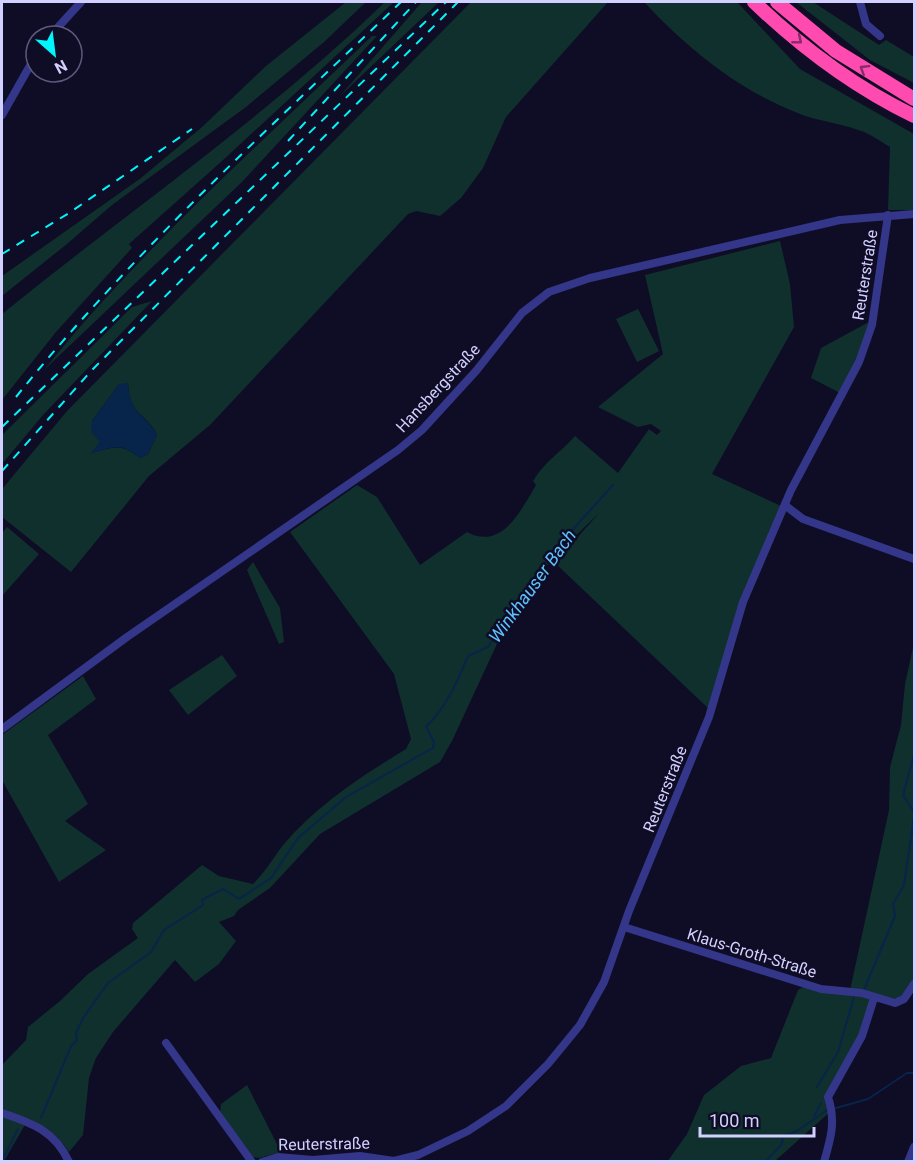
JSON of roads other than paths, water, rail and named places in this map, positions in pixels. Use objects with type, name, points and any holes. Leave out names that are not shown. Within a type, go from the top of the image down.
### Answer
[{"type":"highway","points":[[754,2],[797,41],[828,64],[915,116]]},
{"type":"highway","points":[[777,2],[836,51],[915,99]]},
{"type":"street","points":[[61,24],[81,2]]},
{"type":"street","points":[[860,2],[866,24],[880,36]]},
{"type":"street","points":[[2,115],[24,76]]},
{"type":"street","name":"Hansbergstraße","points":[[2,729],[127,637],[398,450],[422,430],[476,371],[522,313],[549,292],[601,275],[840,220],[888,214],[915,214]]},
{"type":"street","name":"Reuterstraße","points":[[262,1161],[278,1157],[313,1160],[360,1156],[394,1161],[418,1155],[482,1124],[533,1080],[580,1025],[604,982],[714,703],[742,602],[812,447],[845,389],[872,325],[888,214]]},
{"type":"street","points":[[786,506],[803,519],[915,559]]},
{"type":"street","name":"Klaus-Groth-Straße","points":[[624,927],[802,984],[896,1003],[902,1001],[915,984]]},
{"type":"street","points":[[824,1161],[833,1130],[832,1109],[828,1097],[862,1036],[874,998]]},
{"type":"street","points":[[166,1043],[252,1161]]},
{"type":"street","points":[[2,1113],[31,1122],[47,1131],[64,1149],[69,1161]]},
{"type":"street","points":[[908,1161],[915,1147]]},
{"type":"water","points":[[128,383],[129,394],[135,408],[157,435],[148,454],[140,458],[127,450],[116,447],[90,454],[100,442],[91,432],[92,421],[119,384]]},
{"type":"waterway","name":"Winkhauser Bach","points":[[41,1118],[71,1046],[77,1040],[76,1033],[83,1018],[108,983],[151,952],[164,930],[203,905],[202,900],[223,889],[239,899],[271,878],[298,838],[346,797],[433,748],[434,742],[426,727],[450,694],[468,656],[488,647],[516,602],[556,548],[613,485]]},
{"type":"waterway","points":[[914,755],[903,795],[914,812]]},
{"type":"waterway","points":[[864,990],[895,916],[893,904],[904,885],[914,817]]},
{"type":"waterway","points":[[817,1087],[838,1052],[854,997]]},
{"type":"waterway","points":[[836,1108],[868,1099],[907,1073],[914,1073]]},
{"type":"waterway","points":[[814,1116],[821,1103]]},
{"type":"waterway","points":[[765,1162],[782,1144],[783,1136],[797,1131],[827,1110]]},
{"type":"waterway","name":"Winkhauser Bach","points":[[2,1161],[18,1129]]},
{"type":"railway","points":[[16,397],[106,292],[154,242],[251,145],[401,2]]},
{"type":"railway","points":[[288,141],[416,2]]},
{"type":"railway","points":[[2,427],[446,2]]},
{"type":"railway","points":[[2,471],[92,370],[458,2]]},
{"type":"railway","points":[[2,254],[69,213],[192,129]]}]
